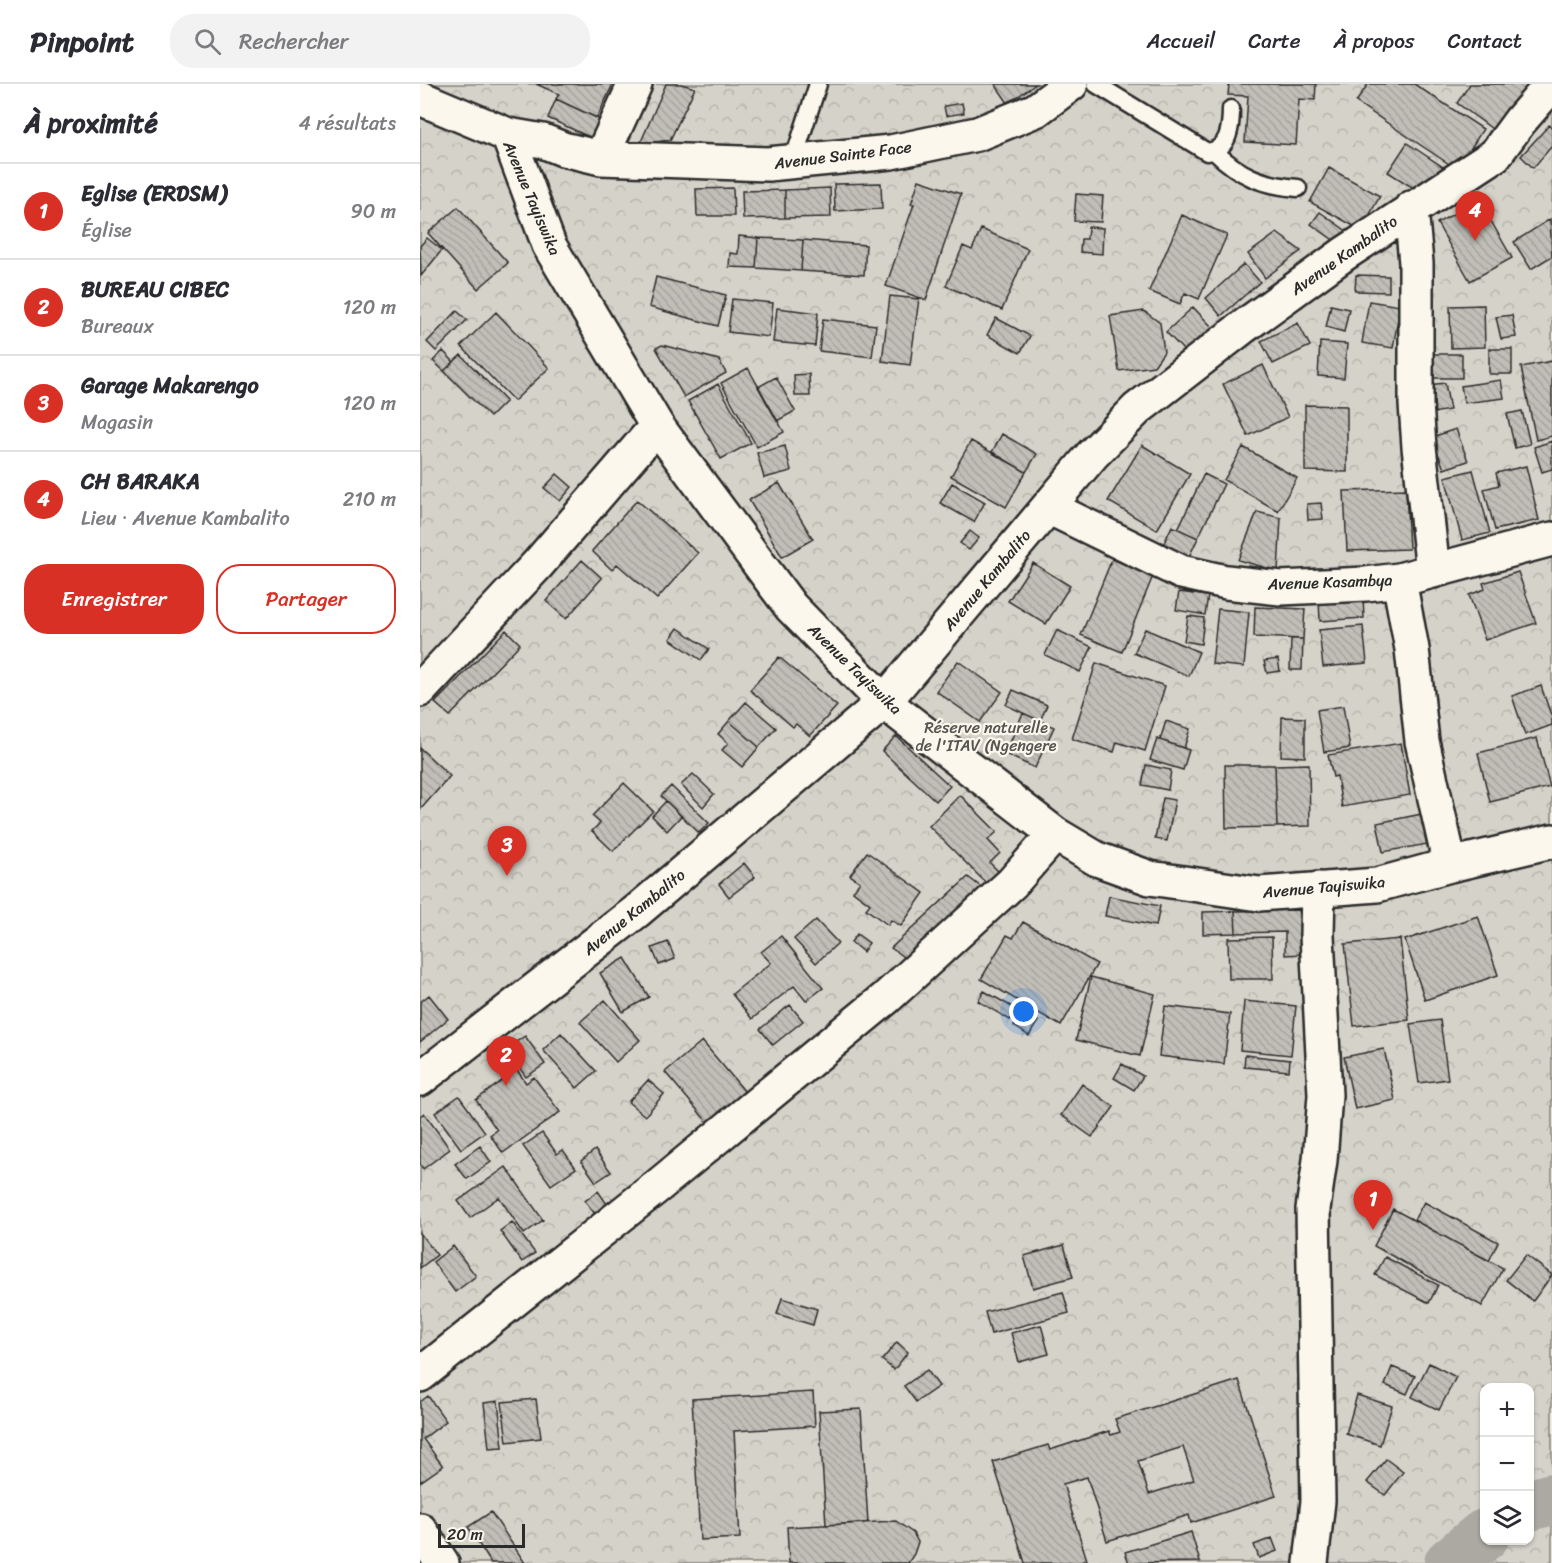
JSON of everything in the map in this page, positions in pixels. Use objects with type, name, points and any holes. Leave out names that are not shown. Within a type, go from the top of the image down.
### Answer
[{"type":"street","points":[[601,159],[635,84]]},
{"type":"street","name":"Avenue Sainte Face","points":[[508,135],[543,141],[601,159],[768,164],[891,152],[977,134],[1036,110],[1071,84]]},
{"type":"street","name":"Avenue Kambalito","points":[[420,1079],[637,910],[884,702],[1092,455],[1137,409],[1243,327],[1344,254],[1495,155],[1520,121],[1552,86]]},
{"type":"street","name":"Avenue Tayiswika","points":[[420,98],[508,135],[549,245],[657,426],[791,607],[884,702],[1055,834],[1097,859],[1150,878],[1258,894],[1377,885],[1450,864],[1552,841]]},
{"type":"street","points":[[1411,208],[1416,263],[1416,404],[1433,571]]},
{"type":"street","points":[[420,690],[538,564],[657,426]]},
{"type":"street","name":"Avenue Kasambya","points":[[1048,507],[1181,572],[1226,582],[1281,588],[1399,580],[1552,539]]},
{"type":"street","points":[[1399,580],[1412,650],[1422,741],[1450,864]]},
{"type":"street","points":[[420,1375],[659,1185],[886,998],[1012,883],[1055,834]]},
{"type":"street","points":[[1311,1563],[1318,1502],[1313,1209],[1320,1160],[1325,1095],[1317,935],[1318,890]]},
{"type":"street","points":[[420,1530],[442,1563]]},
{"type":"lane","points":[[793,161],[818,84]]},
{"type":"lane","points":[[1096,84],[1206,152],[1214,151],[1225,142],[1231,127],[1231,109]]},
{"type":"lane","points":[[1214,151],[1230,167],[1246,176],[1275,186],[1298,188]]},
{"type":"green space","name":"Réserve naturelle de l'ITAV (Ngengere","points":[[420,84],[1552,84],[1552,1563],[420,1563]]},
{"type":"building","points":[[536,84],[613,84],[597,118],[556,99],[559,94]]},
{"type":"building","points":[[666,84],[681,84],[695,88],[670,140],[640,144]]},
{"type":"building","points":[[995,84],[1036,84],[1008,103]]},
{"type":"building","points":[[1229,84],[1316,84],[1315,100],[1299,99],[1296,145],[1245,142],[1248,96],[1228,95]]},
{"type":"building","points":[[1368,84],[1414,84],[1483,129],[1466,156],[1449,164],[1356,102]]},
{"type":"building","points":[[1470,84],[1528,84],[1495,131],[1457,103]]},
{"type":"building","points":[[556,99],[605,122],[596,140],[548,118]]},
{"type":"building","points":[[962,103],[964,113],[946,116],[944,106]]},
{"type":"building","points":[[1549,125],[1552,128],[1552,146],[1533,168],[1521,156]]},
{"type":"building","points":[[1407,143],[1443,167],[1433,182],[1415,189],[1388,172]]},
{"type":"building","points":[[1329,168],[1380,196],[1361,230],[1310,202]]},
{"type":"building","points":[[919,180],[961,194],[926,300],[886,286],[914,204],[911,204]]},
{"type":"building","points":[[881,183],[882,209],[835,211],[834,184]]},
{"type":"building","points":[[733,188],[734,216],[697,216],[696,189]]},
{"type":"building","points":[[830,188],[831,217],[785,218],[785,190]]},
{"type":"building","points":[[785,190],[785,218],[743,219],[742,191]]},
{"type":"building","points":[[1076,194],[1103,196],[1101,222],[1074,221]]},
{"type":"building","points":[[1479,200],[1512,258],[1470,281],[1437,223]]},
{"type":"building","points":[[458,207],[508,263],[478,289],[428,233]]},
{"type":"building","points":[[1320,212],[1348,232],[1339,244],[1311,224]]},
{"type":"building","points":[[1182,215],[1227,235],[1199,299],[1185,293],[1180,304],[1149,291]]},
{"type":"building","points":[[1550,219],[1552,256],[1531,269],[1514,242]]},
{"type":"building","points":[[1088,227],[1103,228],[1102,254],[1080,252],[1081,239],[1087,239]]},
{"type":"building","points":[[981,229],[1028,249],[1002,310],[946,286],[963,246],[972,250]]},
{"type":"building","points":[[1277,233],[1301,251],[1265,278],[1248,254]]},
{"type":"building","points":[[739,236],[758,238],[756,268],[729,267],[730,253],[738,254]]},
{"type":"building","points":[[427,238],[442,250],[421,276],[420,246]]},
{"type":"building","points":[[758,238],[803,240],[801,271],[756,268]]},
{"type":"building","points":[[803,240],[866,245],[864,275],[801,271]]},
{"type":"building","points":[[1244,264],[1260,282],[1221,316],[1206,298]]},
{"type":"building","points":[[1356,275],[1389,276],[1389,292],[1355,291]]},
{"type":"building","points":[[656,277],[726,295],[718,326],[649,307]]},
{"type":"building","points":[[890,296],[919,299],[910,365],[882,361]]},
{"type":"building","points":[[732,299],[773,303],[769,337],[728,332]]},
{"type":"building","points":[[1369,301],[1400,306],[1393,348],[1362,343]]},
{"type":"building","points":[[1331,305],[1349,309],[1344,332],[1326,327]]},
{"type":"building","points":[[1484,305],[1485,347],[1451,348],[1450,306]]},
{"type":"building","points":[[1193,307],[1214,329],[1187,354],[1166,332]]},
{"type":"building","points":[[777,308],[818,313],[815,346],[773,342]]},
{"type":"building","points":[[457,311],[467,320],[436,351],[427,342]]},
{"type":"building","points":[[1144,311],[1160,323],[1164,352],[1154,366],[1119,371],[1110,316]]},
{"type":"building","points":[[496,312],[549,368],[514,401],[461,346]]},
{"type":"building","points":[[1512,315],[1516,337],[1501,339],[1496,317]]},
{"type":"building","points":[[996,318],[1030,336],[1020,353],[987,335]]},
{"type":"building","points":[[823,319],[876,325],[872,357],[819,351]]},
{"type":"building","points":[[1298,323],[1310,346],[1273,364],[1261,341]]},
{"type":"building","points":[[1320,342],[1347,344],[1344,378],[1318,376]]},
{"type":"building","points":[[662,345],[719,360],[726,373],[684,397],[656,348]]},
{"type":"building","points":[[1489,349],[1512,349],[1512,374],[1489,374]]},
{"type":"building","points":[[443,351],[454,362],[444,371],[433,361]]},
{"type":"building","points":[[1431,354],[1462,354],[1462,378],[1432,378]]},
{"type":"building","points":[[461,355],[506,401],[490,417],[444,371]]},
{"type":"building","points":[[1552,361],[1552,436],[1536,440],[1521,367]]},
{"type":"building","points":[[1263,365],[1288,417],[1248,436],[1223,384]]},
{"type":"building","points":[[748,368],[784,432],[757,447],[721,383]]},
{"type":"building","points":[[809,374],[810,396],[795,396],[794,375]]},
{"type":"building","points":[[776,377],[795,411],[777,421],[758,387]]},
{"type":"building","points":[[1501,380],[1504,398],[1464,403],[1461,386]]},
{"type":"building","points":[[1445,383],[1450,410],[1433,413],[1428,385]]},
{"type":"building","points":[[718,384],[751,443],[721,459],[688,401]]},
{"type":"building","points":[[1305,405],[1347,406],[1347,472],[1305,471]]},
{"type":"building","points":[[1522,411],[1530,444],[1515,448],[1507,414]]},
{"type":"building","points":[[1456,429],[1468,461],[1444,469],[1432,437]]},
{"type":"building","points":[[1002,434],[1037,454],[1026,472],[992,452]]},
{"type":"building","points":[[971,441],[1026,472],[1006,507],[951,476]]},
{"type":"building","points":[[1552,441],[1552,469],[1542,472],[1534,447]]},
{"type":"building","points":[[1142,445],[1190,474],[1157,530],[1108,501]]},
{"type":"building","points":[[785,446],[791,471],[764,478],[757,453]]},
{"type":"building","points":[[1243,447],[1297,478],[1278,511],[1224,480]]},
{"type":"building","points":[[1526,466],[1539,520],[1495,530],[1484,489],[1499,485],[1496,473]]},
{"type":"building","points":[[1473,470],[1490,533],[1462,540],[1445,477]]},
{"type":"building","points":[[557,474],[572,487],[560,501],[544,488]]},
{"type":"building","points":[[1204,474],[1224,484],[1198,538],[1178,529]]},
{"type":"building","points":[[779,483],[813,539],[782,557],[749,500]]},
{"type":"building","points":[[952,483],[985,502],[974,522],[940,503]]},
{"type":"building","points":[[1406,489],[1409,549],[1347,551],[1344,491]]},
{"type":"building","points":[[637,500],[698,553],[657,599],[617,564],[612,570],[592,551]]},
{"type":"building","points":[[1321,503],[1323,519],[1308,520],[1307,504]]},
{"type":"building","points":[[1257,512],[1281,518],[1278,571],[1238,560]]},
{"type":"building","points":[[1172,526],[1198,538],[1187,561],[1161,549]]},
{"type":"building","points":[[970,531],[979,538],[969,550],[960,543]]},
{"type":"building","points":[[1112,559],[1153,576],[1122,652],[1081,635]]},
{"type":"building","points":[[582,560],[602,578],[566,619],[546,601]]},
{"type":"building","points":[[1033,563],[1070,586],[1046,624],[1008,601]]},
{"type":"building","points":[[1518,572],[1536,623],[1485,640],[1469,595],[1485,589],[1483,583]]},
{"type":"building","points":[[1179,592],[1208,596],[1205,615],[1176,610]]},
{"type":"building","points":[[1363,597],[1364,618],[1320,621],[1319,600]]},
{"type":"building","points":[[1255,607],[1305,609],[1303,639],[1254,637]]},
{"type":"building","points":[[1218,609],[1249,612],[1244,667],[1212,664]]},
{"type":"building","points":[[1188,616],[1204,618],[1201,644],[1184,641]]},
{"type":"building","points":[[1363,626],[1367,663],[1323,667],[1319,630]]},
{"type":"building","points":[[678,628],[709,649],[701,660],[670,639]]},
{"type":"building","points":[[1145,629],[1199,652],[1189,676],[1134,653]]},
{"type":"building","points":[[506,630],[520,644],[450,716],[435,703]]},
{"type":"building","points":[[1057,630],[1092,647],[1080,672],[1045,655]]},
{"type":"building","points":[[1291,639],[1303,639],[1302,670],[1290,670]]},
{"type":"building","points":[[779,657],[837,706],[810,736],[796,724],[793,727],[750,690]]},
{"type":"building","points":[[1278,659],[1280,671],[1267,673],[1264,661]]},
{"type":"building","points":[[958,661],[1002,692],[980,722],[936,691]]},
{"type":"building","points":[[1096,663],[1165,686],[1145,751],[1117,742],[1114,752],[1072,739]]},
{"type":"building","points":[[1541,686],[1552,718],[1552,725],[1525,735],[1512,696]]},
{"type":"building","points":[[1013,690],[1047,705],[1040,721],[1006,705]]},
{"type":"building","points":[[746,702],[776,728],[759,747],[729,721]]},
{"type":"building","points":[[1343,706],[1350,748],[1324,752],[1317,710]]},
{"type":"building","points":[[1023,713],[1054,727],[1035,768],[1005,754]]},
{"type":"building","points":[[1282,717],[1305,718],[1305,757],[1281,756]]},
{"type":"building","points":[[729,721],[759,747],[742,767],[722,750],[728,743],[718,734]]},
{"type":"building","points":[[1166,721],[1190,729],[1184,748],[1160,740]]},
{"type":"building","points":[[896,736],[950,786],[936,801],[882,751]]},
{"type":"building","points":[[1537,738],[1550,787],[1490,802],[1478,753]]},
{"type":"building","points":[[1157,739],[1189,750],[1183,770],[1150,760]]},
{"type":"building","points":[[1401,743],[1410,795],[1342,807],[1337,776],[1333,777],[1328,755]]},
{"type":"building","points":[[420,748],[450,776],[420,810]]},
{"type":"building","points":[[1309,764],[1310,826],[1277,827],[1275,765]]},
{"type":"building","points":[[1146,765],[1171,770],[1168,790],[1142,785]]},
{"type":"building","points":[[1225,765],[1275,765],[1277,827],[1226,828]]},
{"type":"building","points":[[693,774],[714,794],[703,807],[681,785]]},
{"type":"building","points":[[624,783],[653,811],[613,851],[592,831],[600,823],[592,816]]},
{"type":"building","points":[[671,786],[709,823],[699,833],[661,796]]},
{"type":"building","points":[[960,795],[997,832],[988,840],[1000,853],[990,863],[1005,878],[993,890],[929,826]]},
{"type":"building","points":[[1163,798],[1175,800],[1167,841],[1155,839]]},
{"type":"building","points":[[666,801],[681,816],[667,831],[652,816]]},
{"type":"building","points":[[1422,814],[1428,844],[1383,852],[1377,823]]},
{"type":"building","points":[[867,852],[924,893],[901,926],[891,920],[888,925],[866,909],[870,904],[853,891],[860,882],[850,875]]},
{"type":"building","points":[[744,863],[755,877],[729,897],[719,884]]},
{"type":"building","points":[[968,877],[989,893],[913,964],[891,948]]},
{"type":"building","points":[[1109,896],[1160,906],[1156,926],[1105,916]]},
{"type":"building","points":[[1302,910],[1303,954],[1285,955],[1285,932],[1236,933],[1235,911]]},
{"type":"building","points":[[1235,911],[1236,933],[1203,934],[1203,912]]},
{"type":"building","points":[[1478,916],[1498,975],[1425,1000],[1405,940]]},
{"type":"building","points":[[816,920],[838,943],[816,963],[794,939]]},
{"type":"building","points":[[1023,922],[1097,964],[1061,1026],[981,979],[1007,935],[1013,938]]},
{"type":"building","points":[[857,934],[869,943],[863,952],[851,942]]},
{"type":"building","points":[[781,936],[823,988],[806,1001],[794,986],[752,1019],[732,994],[771,963],[761,952]]},
{"type":"building","points":[[1272,937],[1273,979],[1229,979],[1228,938]]},
{"type":"building","points":[[1400,939],[1409,1020],[1354,1026],[1345,944]]},
{"type":"building","points":[[668,942],[675,959],[659,965],[652,948]]},
{"type":"building","points":[[625,958],[649,997],[623,1012],[600,973]]},
{"type":"building","points":[[1091,977],[1155,994],[1140,1056],[1076,1040]]},
{"type":"building","points":[[984,991],[1016,1009],[1010,1020],[978,1001]]},
{"type":"building","points":[[429,995],[448,1019],[420,1042],[420,1002]]},
{"type":"building","points":[[605,1000],[640,1040],[616,1062],[580,1022]]},
{"type":"building","points":[[1244,1001],[1296,1006],[1291,1055],[1240,1050]]},
{"type":"building","points":[[790,1005],[803,1021],[773,1045],[760,1029]]},
{"type":"building","points":[[1165,1006],[1230,1014],[1224,1064],[1159,1056]]},
{"type":"building","points":[[1024,1011],[1038,1021],[1029,1036],[1014,1026]]},
{"type":"building","points":[[1440,1020],[1448,1079],[1419,1083],[1410,1024]]},
{"type":"building","points":[[561,1033],[596,1071],[577,1088],[543,1050]]},
{"type":"building","points":[[525,1036],[545,1064],[526,1077],[506,1049]]},
{"type":"building","points":[[702,1041],[746,1093],[709,1124],[665,1072]]},
{"type":"building","points":[[1384,1049],[1395,1100],[1355,1109],[1344,1057]]},
{"type":"building","points":[[1245,1055],[1290,1060],[1289,1071],[1244,1067]]},
{"type":"building","points":[[1122,1064],[1143,1076],[1134,1090],[1114,1078]]},
{"type":"building","points":[[517,1070],[526,1083],[534,1077],[560,1112],[503,1153],[490,1135],[497,1130],[476,1100]]},
{"type":"building","points":[[648,1080],[664,1094],[645,1116],[628,1102]]},
{"type":"building","points":[[1082,1084],[1114,1107],[1092,1137],[1061,1115]]},
{"type":"building","points":[[459,1096],[485,1132],[461,1149],[435,1113]]},
{"type":"building","points":[[424,1113],[450,1149],[423,1169],[420,1164],[420,1116]]},
{"type":"building","points":[[542,1133],[557,1154],[563,1150],[576,1168],[551,1185],[523,1146]]},
{"type":"building","points":[[480,1146],[491,1162],[467,1179],[455,1164]]},
{"type":"building","points":[[595,1150],[611,1172],[596,1182],[581,1161]]},
{"type":"building","points":[[506,1167],[543,1220],[524,1234],[499,1197],[470,1218],[458,1201]]},
{"type":"building","points":[[598,1191],[607,1204],[595,1214],[585,1201]]},
{"type":"building","points":[[1424,1202],[1498,1242],[1489,1261],[1414,1220]]},
{"type":"building","points":[[1393,1209],[1503,1268],[1482,1306],[1374,1246]]},
{"type":"building","points":[[512,1222],[535,1253],[522,1262],[500,1231]]},
{"type":"building","points":[[420,1233],[437,1255],[420,1268]]},
{"type":"building","points":[[1064,1245],[1073,1277],[1033,1288],[1024,1256]]},
{"type":"building","points":[[453,1246],[476,1276],[455,1292],[433,1262]]},
{"type":"building","points":[[1526,1255],[1552,1275],[1533,1301],[1506,1280]]},
{"type":"building","points":[[1385,1257],[1438,1285],[1429,1303],[1375,1275]]},
{"type":"building","points":[[1063,1292],[1069,1313],[991,1334],[985,1312]]},
{"type":"building","points":[[782,1298],[817,1309],[813,1325],[777,1314]]},
{"type":"building","points":[[1041,1325],[1049,1354],[1019,1362],[1011,1333]]},
{"type":"building","points":[[897,1342],[908,1352],[894,1370],[882,1360]]},
{"type":"building","points":[[1429,1363],[1456,1377],[1439,1410],[1412,1397]]},
{"type":"building","points":[[1392,1367],[1415,1376],[1407,1394],[1385,1385]]},
{"type":"building","points":[[927,1370],[939,1386],[916,1402],[904,1386]]},
{"type":"building","points":[[1239,1380],[1276,1496],[1191,1523],[1189,1515],[1107,1541],[1087,1477],[1063,1484],[1087,1560],[1077,1563],[1025,1563],[993,1462],[1048,1445],[1050,1450],[1109,1431],[1111,1435],[1120,1432],[1115,1419]],"holes":[[[1183,1447],[1194,1480],[1149,1494],[1138,1461]]]},
{"type":"building","points":[[813,1392],[815,1426],[734,1431],[740,1538],[700,1540],[692,1399]]},
{"type":"building","points":[[1357,1395],[1392,1406],[1380,1445],[1346,1434]]},
{"type":"building","points":[[428,1396],[446,1421],[423,1439],[443,1466],[420,1482],[420,1402]]},
{"type":"building","points":[[536,1399],[541,1438],[507,1442],[502,1402]]},
{"type":"building","points":[[498,1401],[503,1447],[489,1448],[484,1403]]},
{"type":"building","points":[[861,1409],[868,1523],[826,1525],[819,1411]]},
{"type":"building","points":[[1386,1459],[1403,1472],[1385,1495],[1367,1482]]},
{"type":"building","points":[[491,1512],[525,1563],[491,1563],[468,1527]]},
{"type":"building","points":[[896,1521],[913,1533],[918,1542],[908,1563],[789,1563],[787,1527]]},
{"type":"building","points":[[1191,1532],[1200,1562],[1129,1563],[1125,1552]]},
{"type":"building","points":[[1272,1538],[1277,1551],[1259,1558],[1254,1545]]},
{"type":"waterway","points":[[1534,1504],[1552,1499]]},
{"type":"waterway","points":[[1450,1563],[1480,1538]]},
{"type":"place","name":"CH BARAKA","points":[[1475,241]]},
{"type":"place","name":"Garage Makarengo","points":[[507,876]]},
{"type":"place","name":"BUREAU CIBEC","points":[[506,1086]]},
{"type":"place","name":"Eglise (ERDSM)","points":[[1373,1230]]}]
